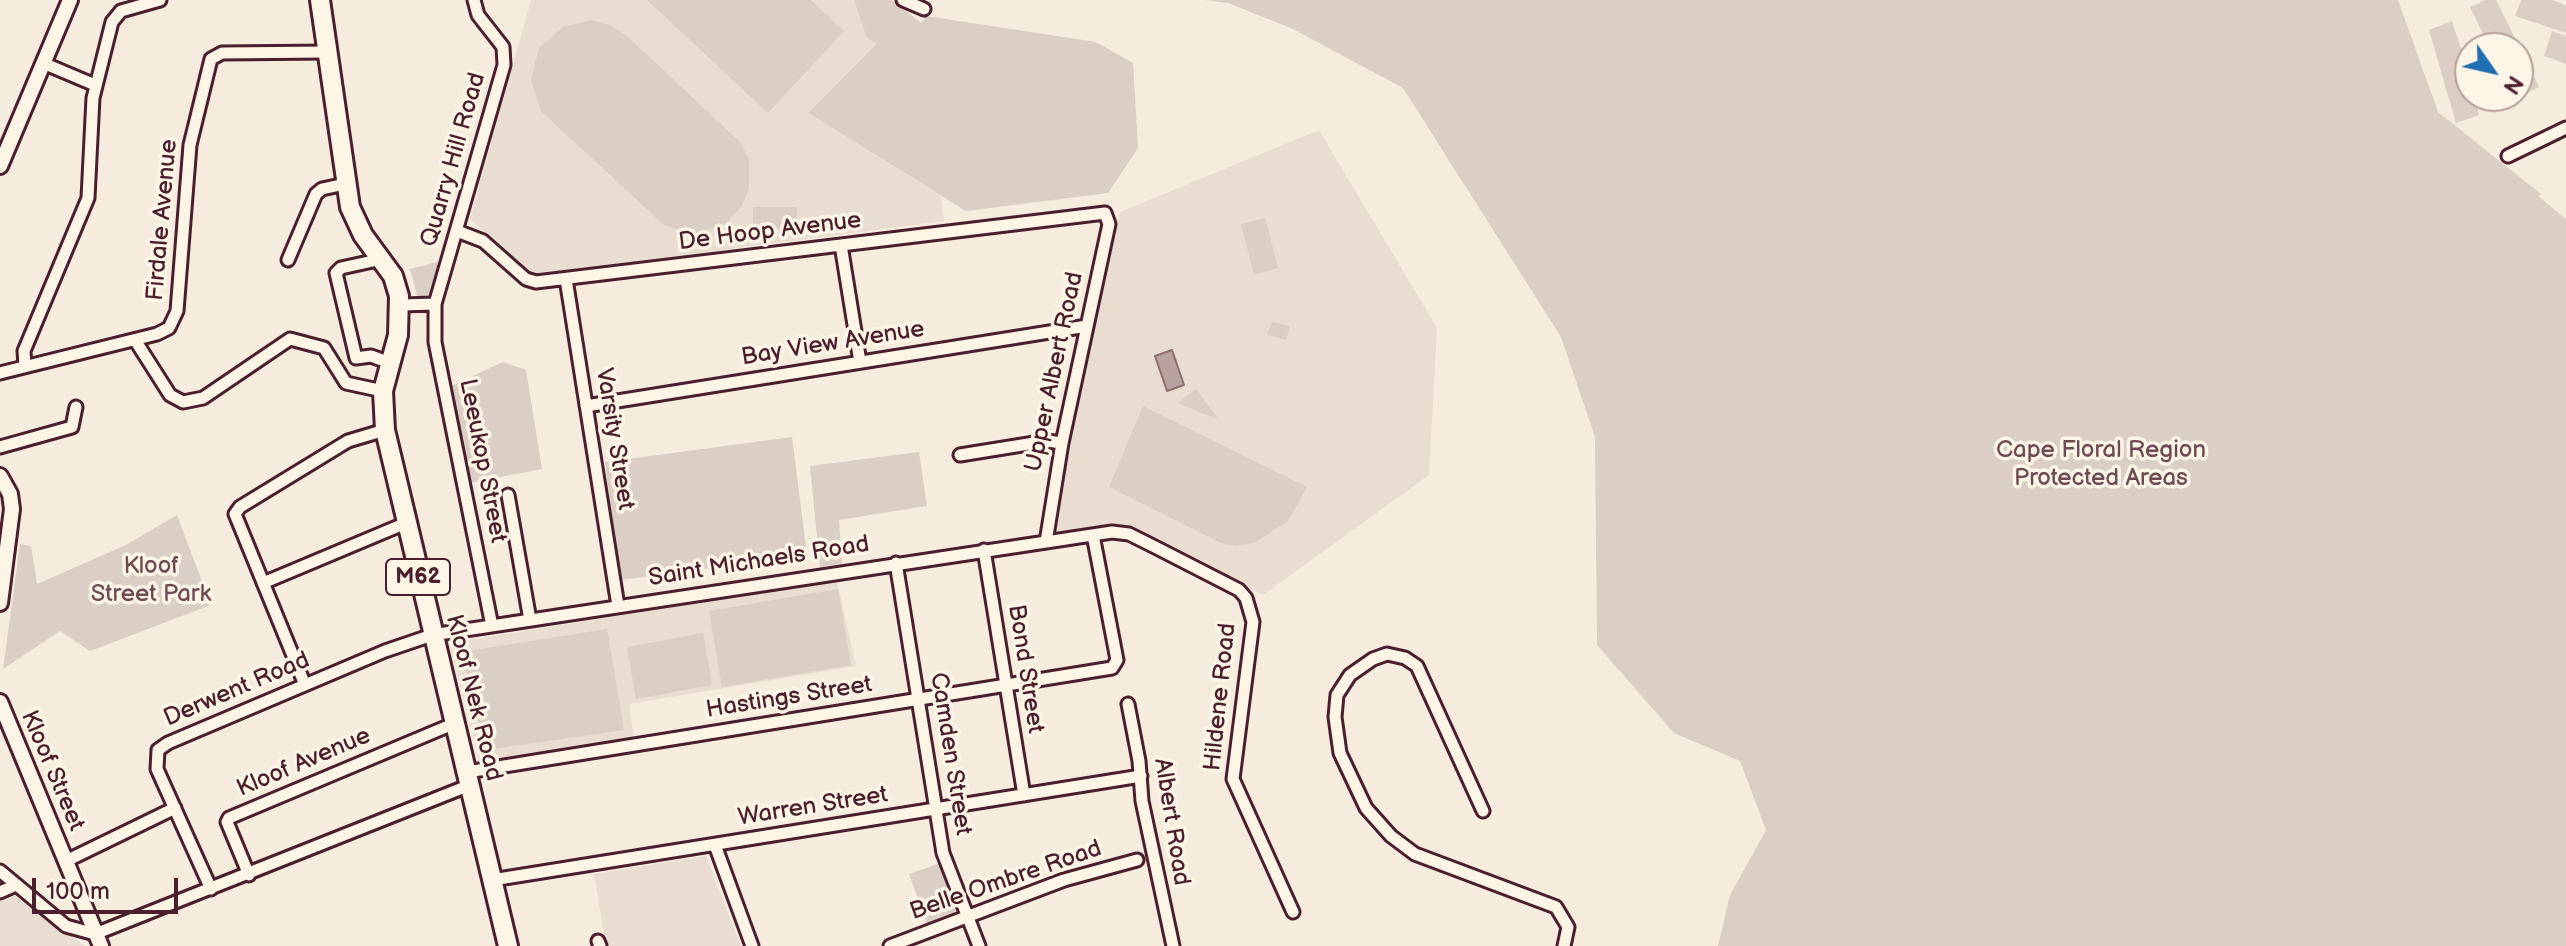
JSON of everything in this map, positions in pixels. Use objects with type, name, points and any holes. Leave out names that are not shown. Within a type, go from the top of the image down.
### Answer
[{"type":"main road","name":"Kloof Nek Road","points":[[320,0],[345,184],[358,226],[393,276],[401,305],[398,335],[383,391],[385,430],[508,946]]},
{"type":"street","points":[[0,166],[70,0]]},
{"type":"street","points":[[25,366],[24,351],[88,198],[87,156],[95,85],[114,17],[125,9],[160,0]]},
{"type":"street","name":"Quarry Hill Road","points":[[435,304],[505,58],[503,47],[478,15],[474,0]]},
{"type":"street","points":[[903,0],[924,9]]},
{"type":"street","name":"Firdale Avenue","points":[[0,373],[164,332],[176,317],[190,145],[211,59],[222,53],[327,52]]},
{"type":"street","points":[[43,63],[95,85]]},
{"type":"street","points":[[2508,156],[2566,128]]},
{"type":"street","points":[[288,260],[316,194],[326,187],[345,184]]},
{"type":"street","name":"De Hoop Avenue","points":[[457,231],[483,241],[529,281],[1105,213]]},
{"type":"street","name":"Upper Albert Road","points":[[1046,542],[1062,443],[1109,224],[1105,213]]},
{"type":"street","points":[[841,245],[860,362]]},
{"type":"street","points":[[382,259],[341,268],[336,273],[356,358],[371,356],[390,363]]},
{"type":"street","name":"Varsity Street","points":[[566,279],[618,606]]},
{"type":"street","points":[[401,305],[435,304]]},
{"type":"street","name":"Leeukop Street","points":[[435,304],[435,342],[492,626]]},
{"type":"street","name":"Bay View Avenue","points":[[586,406],[1087,326]]},
{"type":"street","points":[[135,340],[170,395],[183,402],[203,398],[290,339],[324,348],[346,383],[383,391]]},
{"type":"street","points":[[0,447],[70,428],[75,421],[76,407]]},
{"type":"street","points":[[305,685],[236,523],[235,514],[240,507],[348,441],[385,430]]},
{"type":"street","points":[[960,455],[1047,441],[1062,443]]},
{"type":"street","points":[[0,476],[10,494],[12,509],[0,603]]},
{"type":"street","points":[[508,495],[530,620]]},
{"type":"street","points":[[263,583],[406,523]]},
{"type":"street","name":"Hildene Road","points":[[1093,535],[1129,534],[1239,590],[1246,598],[1253,622],[1233,779],[1293,912]]},
{"type":"street","name":"Saint Michaels Road","points":[[432,635],[1093,535]]},
{"type":"street","name":"Hastings Street","points":[[98,940],[469,779],[1110,669],[1116,665],[1093,535]]},
{"type":"street","name":"Bond Street","points":[[984,550],[1024,795]]},
{"type":"street","name":"Camden Street","points":[[896,563],[943,853],[979,946]]},
{"type":"street","name":"Derwent Road","points":[[211,889],[155,763],[160,748],[305,685],[432,635]]},
{"type":"street","points":[[1483,811],[1421,671],[1410,661],[1393,654],[1381,655],[1357,669],[1341,686],[1335,717],[1340,753],[1366,808],[1391,836],[1415,854],[1556,907],[1568,927],[1564,946]]},
{"type":"street","name":"Kloof Street","points":[[0,702],[98,940]]},
{"type":"street","name":"Albert Road","points":[[1128,704],[1141,776],[1142,801],[1173,946]]},
{"type":"street","name":"Kloof Avenue","points":[[249,875],[227,822],[229,818],[453,724]]},
{"type":"street","name":"Warren Street","points":[[492,880],[1141,776]]},
{"type":"street","points":[[66,861],[175,808]]},
{"type":"street","points":[[715,845],[752,946]]},
{"type":"street","name":"Belle Ombre Road","points":[[890,946],[1064,880],[1137,860]]},
{"type":"street","points":[[0,871],[66,926],[98,940]]},
{"type":"street","points":[[0,892],[16,885]]},
{"type":"shaded area","points":[[531,0],[854,0],[866,36],[876,43],[808,113],[941,196],[944,221],[530,275],[470,219]]},
{"type":"shaded area","points":[[1319,130],[1437,328],[1429,475],[1263,595],[1126,524],[1055,532],[1052,519],[1120,212]]},
{"type":"shaded area","points":[[1172,350],[1184,385],[1167,391],[1155,356]]},
{"type":"shaded area","points":[[837,581],[856,666],[629,704],[634,738],[479,761],[449,643]]},
{"type":"shaded area","points":[[706,856],[741,946],[606,946],[594,874]]},
{"type":"shaded area","points":[[0,879],[63,930],[85,946],[0,946]]},
{"type":"green space","points":[[647,0],[811,0],[844,31],[768,113]]},
{"type":"green space","points":[[854,0],[892,0],[921,23],[926,16],[1096,42],[1133,63],[1138,148],[1108,193],[966,211],[808,113],[876,44],[866,36]]},
{"type":"green space","name":"Cape Floral Region Protected Areas","points":[[1205,0],[2398,0],[2438,112],[2541,194],[2538,196],[2566,219],[2566,946],[1718,946],[1730,895],[1766,830],[1740,761],[1674,733],[1597,645],[1595,437],[1561,337],[1403,88],[1291,28],[1228,3]]},
{"type":"green space","points":[[2485,0],[2496,0],[2512,32],[2482,32],[2470,7]]},
{"type":"green space","points":[[2521,0],[2552,0],[2566,5],[2566,33],[2515,16]]},
{"type":"green space","points":[[591,20],[610,25],[626,35],[740,142],[749,159],[749,188],[742,206],[726,223],[695,234],[664,225],[541,111],[531,80],[539,48],[563,27]]},
{"type":"green space","points":[[2452,21],[2456,32],[2454,112],[2478,112],[2479,115],[2456,123],[2429,30]]},
{"type":"green space","points":[[2552,31],[2566,36],[2566,64],[2544,56]]},
{"type":"green space","points":[[753,207],[797,207],[797,229],[753,229]]},
{"type":"green space","points":[[1265,218],[1278,268],[1254,275],[1241,224]]},
{"type":"green space","points":[[444,260],[434,293],[418,299],[410,269]]},
{"type":"green space","points":[[1272,322],[1290,326],[1286,340],[1267,335]]},
{"type":"green space","points":[[503,362],[526,370],[542,469],[469,483],[449,387]]},
{"type":"green space","points":[[1196,389],[1219,420],[1178,403]]},
{"type":"green space","points":[[1143,406],[1307,487],[1288,521],[1256,542],[1237,546],[1221,543],[1109,487]]},
{"type":"green space","points":[[792,437],[807,555],[620,580],[605,462]]},
{"type":"green space","points":[[919,452],[927,506],[839,520],[842,564],[820,567],[810,466]]},
{"type":"green space","name":"Kloof Street Park","points":[[177,515],[211,605],[90,651],[60,631],[3,669],[20,544],[31,546],[37,584],[126,545]]},
{"type":"green space","points":[[838,589],[851,665],[722,687],[709,611]]},
{"type":"green space","points":[[607,629],[624,730],[485,750],[462,652]]},
{"type":"green space","points":[[703,633],[712,685],[636,699],[627,647]]},
{"type":"green space","points":[[944,862],[958,906],[952,917],[928,926],[909,874]]}]
